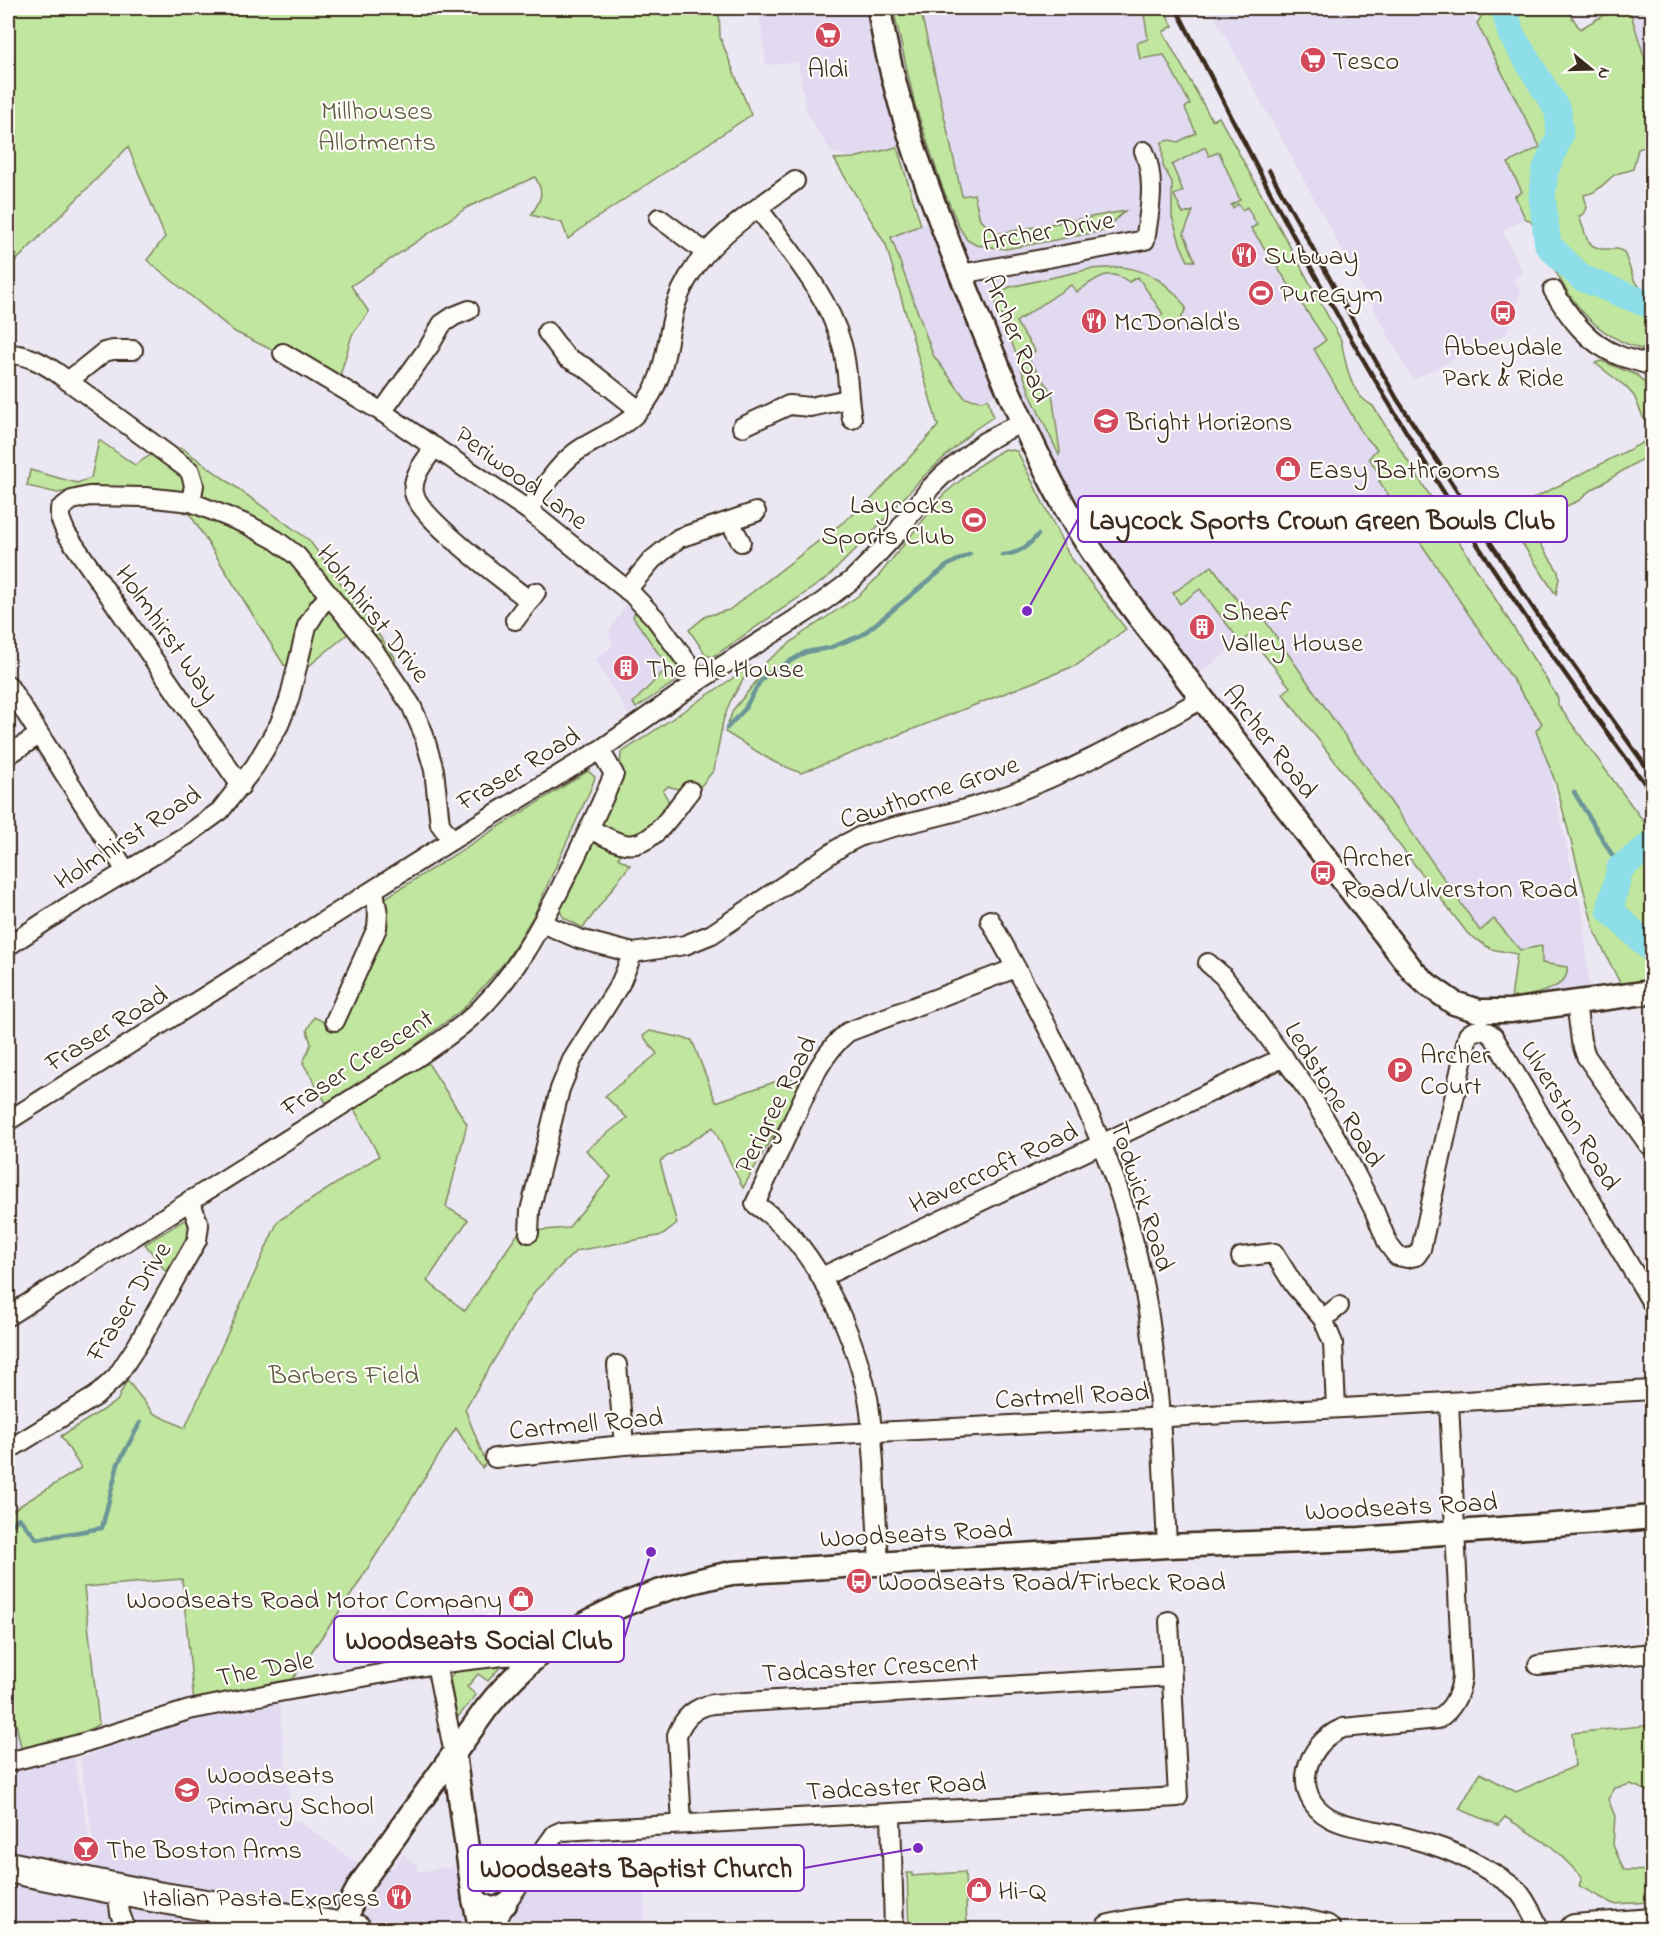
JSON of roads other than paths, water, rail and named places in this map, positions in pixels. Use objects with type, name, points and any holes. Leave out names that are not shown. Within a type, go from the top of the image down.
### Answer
[{"type":"highway","points":[[8,1867],[117,1889],[242,1920],[351,1929]]},
{"type":"highway","points":[[1217,1918],[1253,1929]]},
{"type":"highway","points":[[1110,1929],[1171,1919],[1217,1918],[1268,1919],[1325,1929]]},
{"type":"highway","points":[[1575,1929],[1653,1924]]},
{"type":"street","name":"Archer Road","points":[[879,8],[894,86],[915,151],[961,274],[1022,422],[1066,508],[1104,570],[1414,972],[1454,1003],[1479,1011],[1510,1011],[1653,992]]},
{"type":"street","name":"Archer Drive","points":[[961,274],[1145,240],[1151,202],[1150,166],[1144,151]]},
{"type":"street","points":[[528,510],[562,465],[580,448],[607,435],[644,406],[657,381],[678,300],[705,252],[730,229],[795,181]]},
{"type":"street","points":[[758,208],[830,312],[848,368],[848,399],[852,418]]},
{"type":"street","points":[[659,218],[705,252]]},
{"type":"street","points":[[1553,290],[1581,331],[1595,343],[1619,356],[1653,366]]},
{"type":"street","points":[[382,412],[430,345],[442,324],[469,310]]},
{"type":"street","points":[[547,332],[566,357],[586,368],[639,410]]},
{"type":"street","points":[[68,381],[104,352],[133,350]]},
{"type":"street","name":"Periwood Lane","points":[[283,353],[382,412],[528,510],[627,590],[655,618],[700,680]]},
{"type":"street","points":[[8,354],[19,354],[38,361],[190,471],[194,485],[191,502]]},
{"type":"street","points":[[742,427],[789,405],[810,407],[848,399]]},
{"type":"street","name":"Fraser Road","points":[[8,1121],[452,840],[600,750],[700,680],[846,585],[895,535],[930,488],[943,475],[984,442],[1022,422]]},
{"type":"street","points":[[435,447],[418,472],[414,483],[414,494],[424,511],[455,541],[534,596],[516,620]]},
{"type":"street","name":"Holmhirst Drive","points":[[60,508],[72,500],[89,495],[145,497],[191,502],[248,525],[276,540],[297,556],[374,649],[411,705],[423,732],[434,770],[440,824],[452,840]]},
{"type":"street","name":"Holmhirst Way","points":[[60,508],[60,518],[66,533],[241,786]]},
{"type":"street","points":[[627,590],[652,560],[679,538],[756,512]]},
{"type":"street","points":[[730,522],[741,542]]},
{"type":"street","name":"Holmhirst Road","points":[[8,946],[187,835],[220,811],[241,786],[279,725],[289,700],[307,626],[330,595]]},
{"type":"street","points":[[8,685],[126,871]]},
{"type":"street","name":"Cawthorne Grove","points":[[542,924],[579,939],[633,953],[685,945],[711,934],[845,844],[861,836],[996,800],[1040,783],[1100,755],[1202,699]]},
{"type":"street","points":[[8,755],[39,735]]},
{"type":"street","name":"Fraser Crescent","points":[[8,1316],[447,1037],[479,1010],[505,983],[542,924],[590,829],[614,774],[600,750]]},
{"type":"street","points":[[590,829],[621,844],[645,843],[690,791]]},
{"type":"street","points":[[335,1021],[377,928],[378,914],[374,891]]},
{"type":"street","name":"Todwick Road","points":[[990,920],[1074,1078],[1129,1225],[1145,1288],[1161,1418],[1167,1546]]},
{"type":"street","points":[[529,1233],[523,1209],[560,1089],[572,1060],[620,984],[633,953]]},
{"type":"street","name":"Ledstone Road","points":[[1208,963],[1223,976],[1309,1092],[1342,1148],[1374,1210],[1388,1244],[1397,1256],[1407,1258],[1416,1256],[1421,1249],[1460,1068],[1468,1035],[1471,1032]]},
{"type":"street","name":"Perigree Road","points":[[822,1277],[793,1237],[771,1215],[755,1204],[826,1054],[848,1032],[1016,968]]},
{"type":"street","points":[[1576,1002],[1581,1041],[1586,1056],[1648,1144]]},
{"type":"street","name":"Ulverston Road","points":[[1471,1032],[1485,1031],[1493,1036],[1653,1303]]},
{"type":"street","name":"Havercroft Road","points":[[822,1277],[1284,1057]]},
{"type":"street","name":"Fraser Drive","points":[[8,1450],[96,1396],[117,1376],[138,1344],[197,1240],[199,1225],[190,1200]]},
{"type":"street","points":[[1241,1257],[1274,1253],[1289,1277],[1323,1319],[1333,1343],[1336,1408]]},
{"type":"street","points":[[822,1277],[853,1346],[868,1400],[872,1431],[879,1563]]},
{"type":"street","points":[[1323,1319],[1339,1306]]},
{"type":"street","points":[[617,1365],[624,1445]]},
{"type":"street","name":"Cartmell Road","points":[[495,1458],[624,1445],[1653,1390]]},
{"type":"street","points":[[1449,1402],[1462,1677],[1460,1690],[1447,1713],[1438,1719],[1343,1728],[1329,1734],[1318,1744],[1310,1757],[1306,1769],[1306,1783],[1311,1797],[1330,1818],[1349,1825],[1424,1841],[1450,1850],[1487,1869],[1518,1891],[1540,1929]]},
{"type":"street","name":"Woodseats Road","points":[[351,1929],[352,1900],[360,1885],[495,1696],[538,1655],[597,1616],[623,1603],[675,1585],[732,1573],[1167,1546],[1360,1539],[1653,1517]]},
{"type":"street","name":"Tadcaster Road","points":[[493,1929],[505,1904],[555,1834],[562,1831],[1179,1797],[1169,1621]]},
{"type":"street","points":[[1538,1665],[1653,1653]]},
{"type":"street","name":"The Dale","points":[[8,1762],[76,1745],[189,1710],[436,1664],[538,1655]]},
{"type":"street","points":[[436,1664],[454,1754],[474,1899],[481,1929]]},
{"type":"street","name":"Tadcaster Crescent","points":[[682,1824],[677,1736],[688,1715],[699,1707],[712,1704],[1171,1676]]},
{"type":"street","points":[[891,1813],[894,1929]]},
{"type":"street","points":[[117,1889],[120,1913],[126,1929]]},
{"type":"street","points":[[474,1899],[490,1909],[497,1909],[505,1904]]},
{"type":"waterway","points":[[1504,8],[1511,34],[1558,111],[1560,135],[1545,171],[1542,197],[1548,245],[1582,278],[1652,306]]},
{"type":"waterway","points":[[1002,555],[1022,549],[1038,535]]},
{"type":"waterway","points":[[727,728],[744,710],[766,675],[806,652],[829,648],[862,635],[948,565],[970,554]]},
{"type":"waterway","points":[[1574,792],[1620,868]]},
{"type":"waterway","points":[[1652,844],[1620,868],[1610,910],[1652,950]]},
{"type":"waterway","points":[[8,1528],[19,1518],[37,1539],[102,1528],[118,1464],[140,1423]]},
{"type":"railway","points":[[1176,8],[1293,234],[1349,335],[1429,470],[1515,601],[1652,793]]},
{"type":"railway","points":[[1269,170],[1397,399],[1535,611],[1652,775]]},
{"type":"place","name":"Aldi","points":[[828,35]]},
{"type":"place","name":"Tesco","points":[[1313,60]]},
{"type":"place","name":"Subway","points":[[1244,255]]},
{"type":"place","name":"PureGym","points":[[1261,293]]},
{"type":"place","name":"Abbeydale Park & Ride","points":[[1503,313]]},
{"type":"place","name":"McDonald's","points":[[1094,321]]},
{"type":"place","name":"Bright Horizons","points":[[1106,421]]},
{"type":"place","name":"Easy Bathrooms","points":[[1288,469]]},
{"type":"place","name":"Laycocks Sports Club","points":[[974,520]]},
{"type":"place","name":"Laycock Sports Crown Green Bowls Club","points":[[1027,611]]},
{"type":"place","name":"Sheaf Valley House","points":[[1202,627]]},
{"type":"place","name":"The Ale House","points":[[626,668]]},
{"type":"place","name":"Archer Road/Ulverston Road","points":[[1323,873]]},
{"type":"place","name":"Archer Court","points":[[1400,1070]]},
{"type":"place","name":"Woodseats Social Club","points":[[651,1552]]},
{"type":"place","name":"Woodseats Road/Firbeck Road","points":[[859,1581]]},
{"type":"place","name":"Woodseats Road Motor Company","points":[[521,1599]]},
{"type":"place","name":"Woodseats Primary School","points":[[187,1790]]},
{"type":"place","name":"Woodseats Baptist Church","points":[[918,1848]]},
{"type":"place","name":"The Boston Arms","points":[[86,1849]]},
{"type":"place","name":"Hi-Q","points":[[979,1890]]},
{"type":"place","name":"Italian Pasta Express","points":[[399,1897]]},
{"type":"park label","name":"Millhouses Allotments","points":[[377,126]]},
{"type":"park label","name":"Barbers Field","points":[[344,1374]]}]
